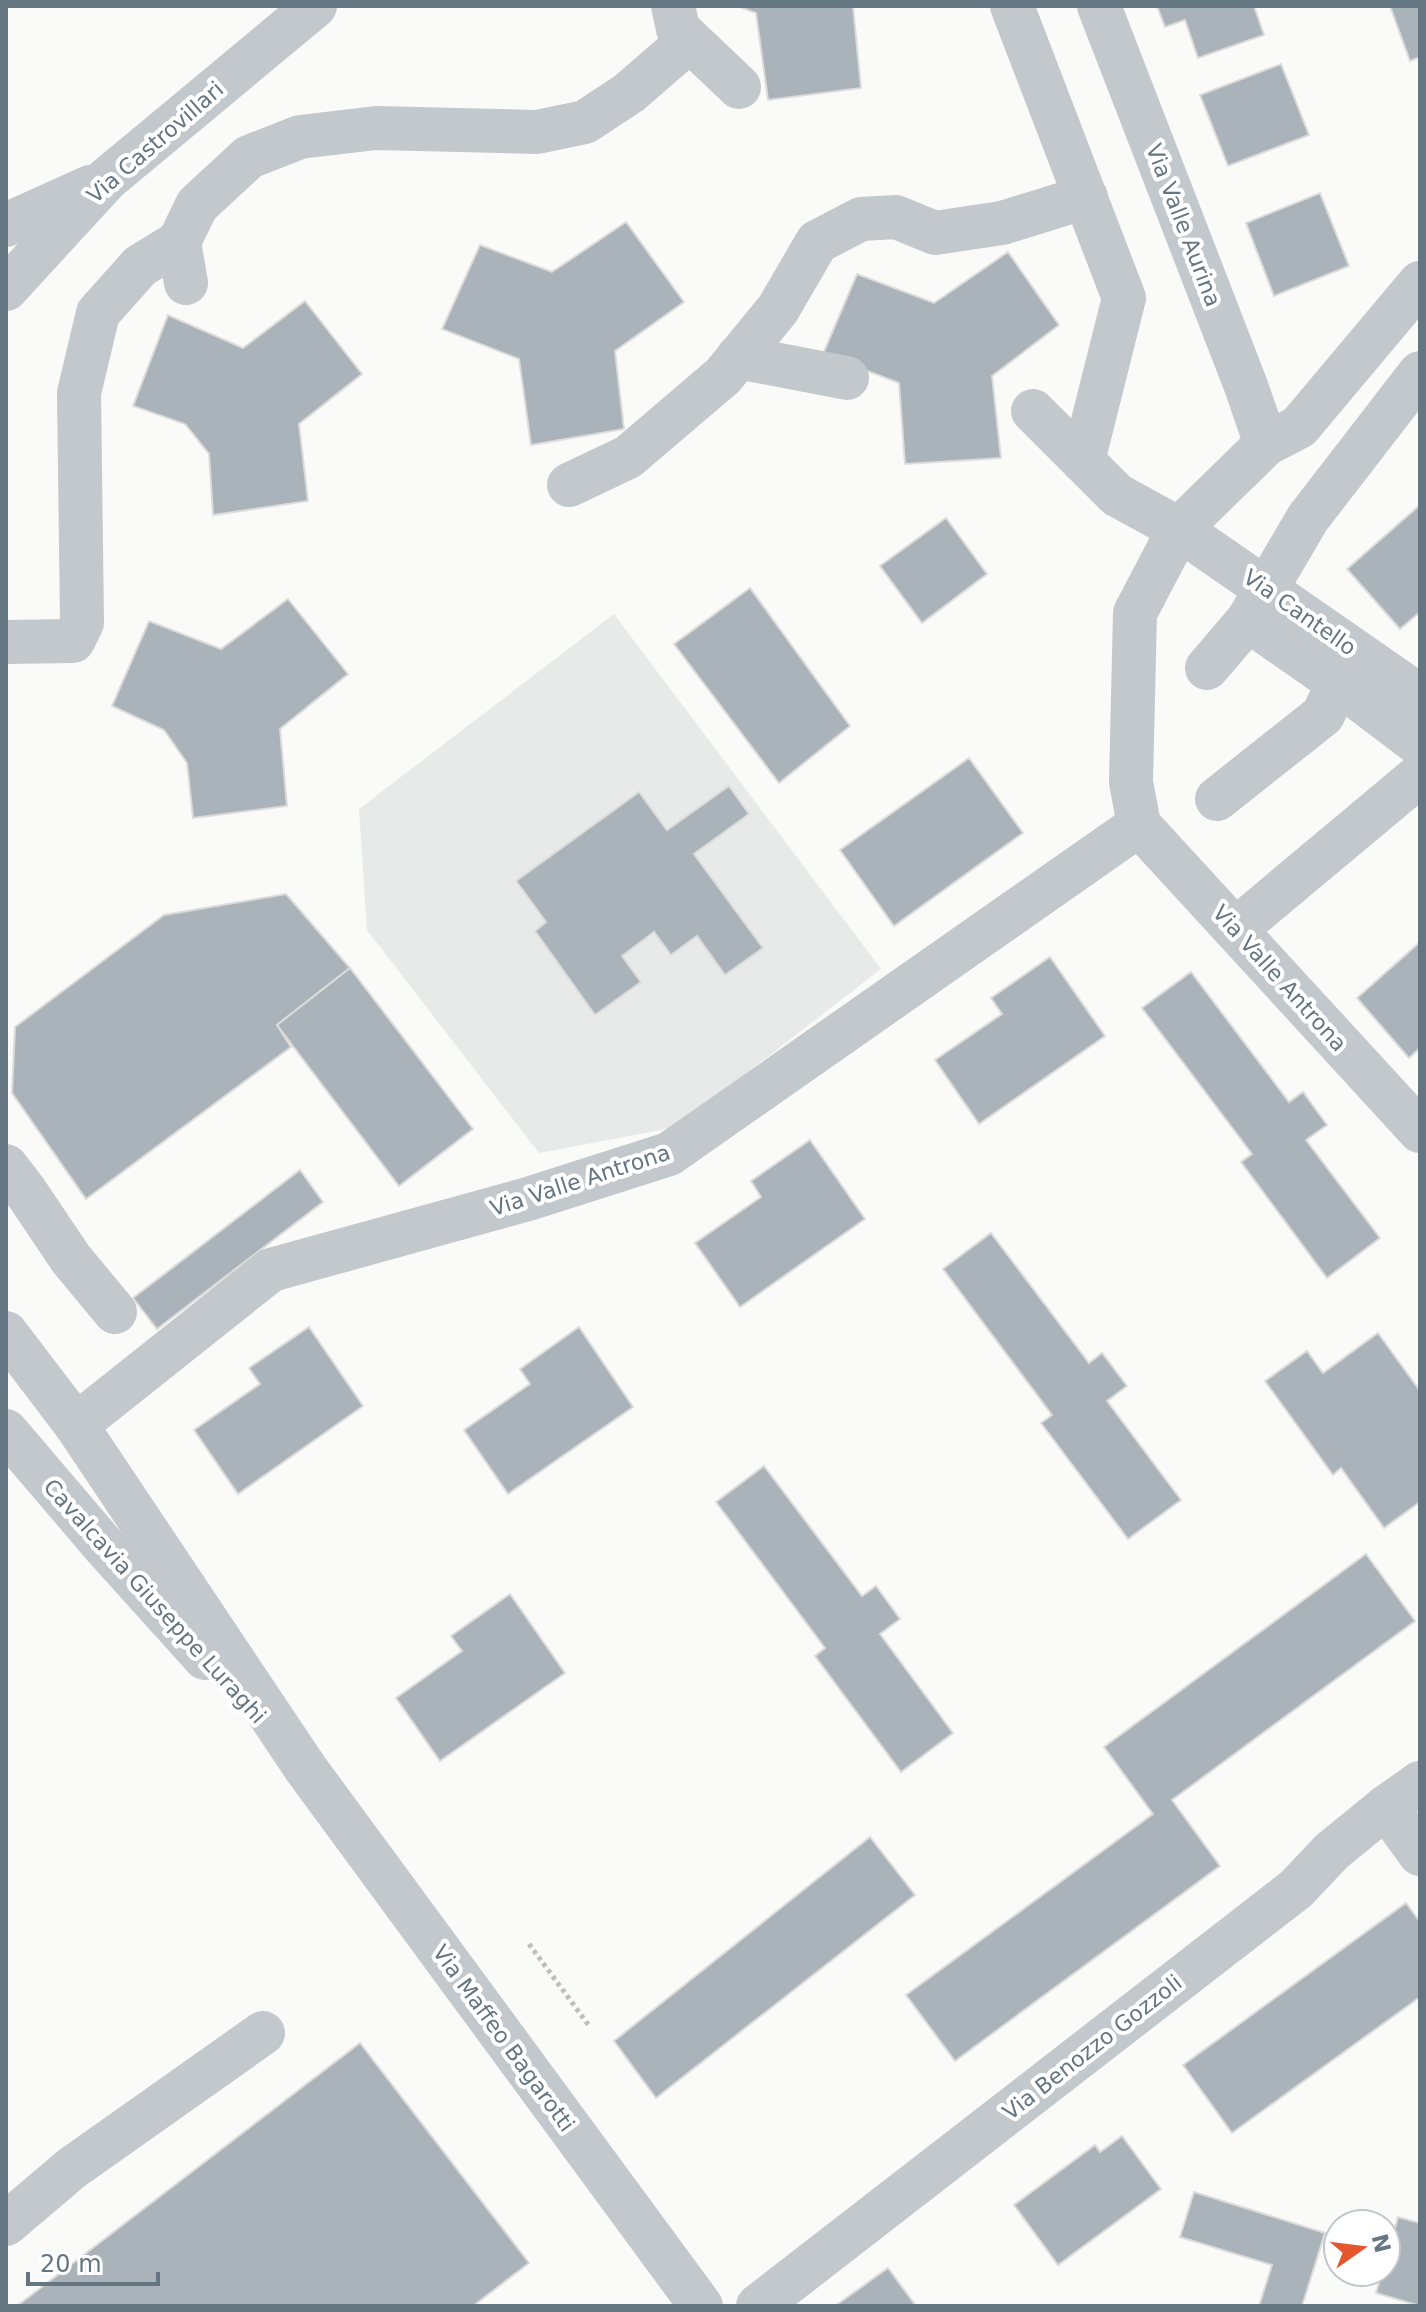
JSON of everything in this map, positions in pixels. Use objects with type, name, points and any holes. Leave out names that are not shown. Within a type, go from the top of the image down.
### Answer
[{"type":"street","name":"Via Castrovillari","points":[[6,289],[107,179],[315,6]]},
{"type":"street","points":[[1012,6],[1124,298],[1083,461]]},
{"type":"street","name":"Via Valle Aurina","points":[[1099,6],[1266,444]]},
{"type":"street","points":[[6,642],[73,641],[82,623],[79,393],[98,313],[140,266],[182,262],[197,205],[249,157],[300,137],[376,128],[537,132],[585,122],[629,93],[681,23],[739,87]]},
{"type":"street","points":[[6,210],[107,179]]},
{"type":"street","points":[[6,225],[107,179]]},
{"type":"street","points":[[569,485],[628,457],[723,376],[778,309],[817,242],[861,219],[896,217],[935,233],[1002,223],[1086,197]]},
{"type":"street","points":[[1139,825],[1131,782],[1135,613],[1179,529],[1266,444],[1299,427],[1420,283]]},
{"type":"street","points":[[738,357],[847,378]]},
{"type":"street","points":[[1207,668],[1257,604],[1308,518],[1420,373]]},
{"type":"street","name":"Via Cantello","points":[[1033,411],[1117,495],[1179,529],[1257,604],[1420,696]]},
{"type":"street","points":[[1257,604],[1338,683],[1420,745]]},
{"type":"street","points":[[1217,799],[1323,715],[1338,683]]},
{"type":"street","points":[[1236,929],[1420,775]]},
{"type":"street","name":"Via Valle Antrona","points":[[76,1425],[271,1270],[528,1199],[669,1154],[1139,825],[1420,1131]]},
{"type":"street","points":[[6,1166],[71,1259],[115,1312]]},
{"type":"street","points":[[6,1333],[76,1425],[306,1769]]},
{"type":"street","name":"Cavalcavia Giuseppe Luraghi","points":[[6,1431],[104,1546],[306,1769]]},
{"type":"street","name":"Via Maffeo Bagarotti","points":[[306,1769],[701,2306]]},
{"type":"street","points":[[1403,1795],[1420,1854]]},
{"type":"street","name":"Via Benozzo Gozzoli","points":[[758,2306],[1291,1893],[1332,1851],[1403,1795]]},
{"type":"street","points":[[6,2224],[72,2168],[263,2033]]},
{"type":"path","points":[[529,1944],[590,2027]]},
{"type":"shaded area","points":[[614,614],[881,969],[677,1127],[539,1153],[367,930],[359,809]]},
{"type":"building","points":[[737,6],[853,6],[861,88],[768,100],[756,13]]},
{"type":"building","points":[[1157,6],[1254,6],[1264,35],[1198,58],[1185,20],[1165,27]]},
{"type":"building","points":[[1390,6],[1420,6],[1420,57],[1410,61]]},
{"type":"building","points":[[1281,64],[1309,135],[1228,166],[1200,95]]},
{"type":"building","points":[[1320,193],[1349,266],[1274,296],[1246,223]]},
{"type":"building","points":[[626,222],[684,302],[615,351],[624,429],[531,445],[519,359],[442,329],[480,245],[552,272]]},
{"type":"building","points":[[1008,252],[1059,325],[992,376],[1001,458],[905,464],[899,383],[823,354],[857,274],[934,303]]},
{"type":"building","points":[[305,301],[362,374],[299,424],[308,501],[213,515],[209,454],[185,424],[133,406],[168,315],[243,348]]},
{"type":"building","points":[[1420,505],[1420,612],[1400,629],[1347,569]]},
{"type":"building","points":[[946,518],[987,574],[922,623],[880,566]]},
{"type":"building","points":[[750,588],[850,726],[779,783],[674,644]]},
{"type":"building","points":[[288,599],[348,674],[280,729],[287,806],[193,818],[187,763],[164,730],[112,706],[149,621],[221,649]]},
{"type":"building","points":[[969,758],[1023,833],[894,926],[840,850]]},
{"type":"building","points":[[729,786],[749,814],[694,854],[763,948],[725,975],[697,936],[671,955],[654,932],[622,956],[641,982],[595,1015],[535,931],[546,922],[516,881],[639,792],[667,830]]},
{"type":"building","points":[[286,894],[350,968],[277,1025],[291,1047],[86,1199],[12,1093],[15,1027],[164,915]]},
{"type":"building","points":[[1420,942],[1420,1048],[1409,1058],[1357,998]]},
{"type":"building","points":[[1050,957],[1105,1036],[979,1124],[935,1060],[1002,1014],[991,998]]},
{"type":"building","points":[[350,968],[473,1129],[399,1186],[277,1025]]},
{"type":"building","points":[[1191,972],[1289,1102],[1303,1092],[1327,1125],[1306,1140],[1380,1238],[1327,1278],[1241,1162],[1252,1154],[1142,1008]]},
{"type":"building","points":[[810,1140],[865,1219],[740,1307],[695,1243],[761,1197],[751,1181]]},
{"type":"building","points":[[300,1170],[323,1202],[157,1329],[133,1298]]},
{"type":"building","points":[[991,1233],[1089,1363],[1102,1353],[1127,1386],[1107,1401],[1181,1500],[1128,1539],[1041,1423],[1052,1415],[943,1269]]},
{"type":"building","points":[[309,1327],[363,1406],[238,1494],[194,1430],[260,1384],[249,1368]]},
{"type":"building","points":[[579,1327],[633,1407],[508,1494],[464,1430],[530,1384],[520,1369]]},
{"type":"building","points":[[1378,1333],[1420,1391],[1420,1502],[1384,1528],[1341,1468],[1333,1475],[1265,1381],[1307,1351],[1323,1373]]},
{"type":"building","points":[[764,1466],[862,1596],[876,1586],[900,1619],[880,1634],[953,1733],[901,1772],[815,1656],[825,1648],[716,1502]]},
{"type":"building","points":[[1366,1554],[1415,1621],[1172,1800],[1220,1866],[955,2061],[906,1995],[1153,1814],[1104,1747]]},
{"type":"building","points":[[510,1594],[565,1673],[440,1761],[396,1698],[462,1651],[451,1636]]},
{"type":"building","points":[[870,1837],[915,1895],[656,2098],[614,2041]]},
{"type":"building","points":[[1406,1903],[1420,1922],[1420,1997],[1232,2133],[1183,2065]]},
{"type":"building","points":[[360,2043],[529,2263],[473,2306],[17,2306]]},
{"type":"building","points":[[1122,2136],[1161,2189],[1058,2265],[1014,2205],[1095,2145],[1100,2152]]},
{"type":"building","points":[[1194,2192],[1322,2232],[1322,2243],[1302,2306],[1259,2306],[1272,2265],[1180,2237]]},
{"type":"building","points":[[1402,2218],[1420,2223],[1420,2306],[1376,2293],[1377,2288],[1402,2288]]},
{"type":"building","points":[[888,2268],[916,2306],[835,2306]]}]
